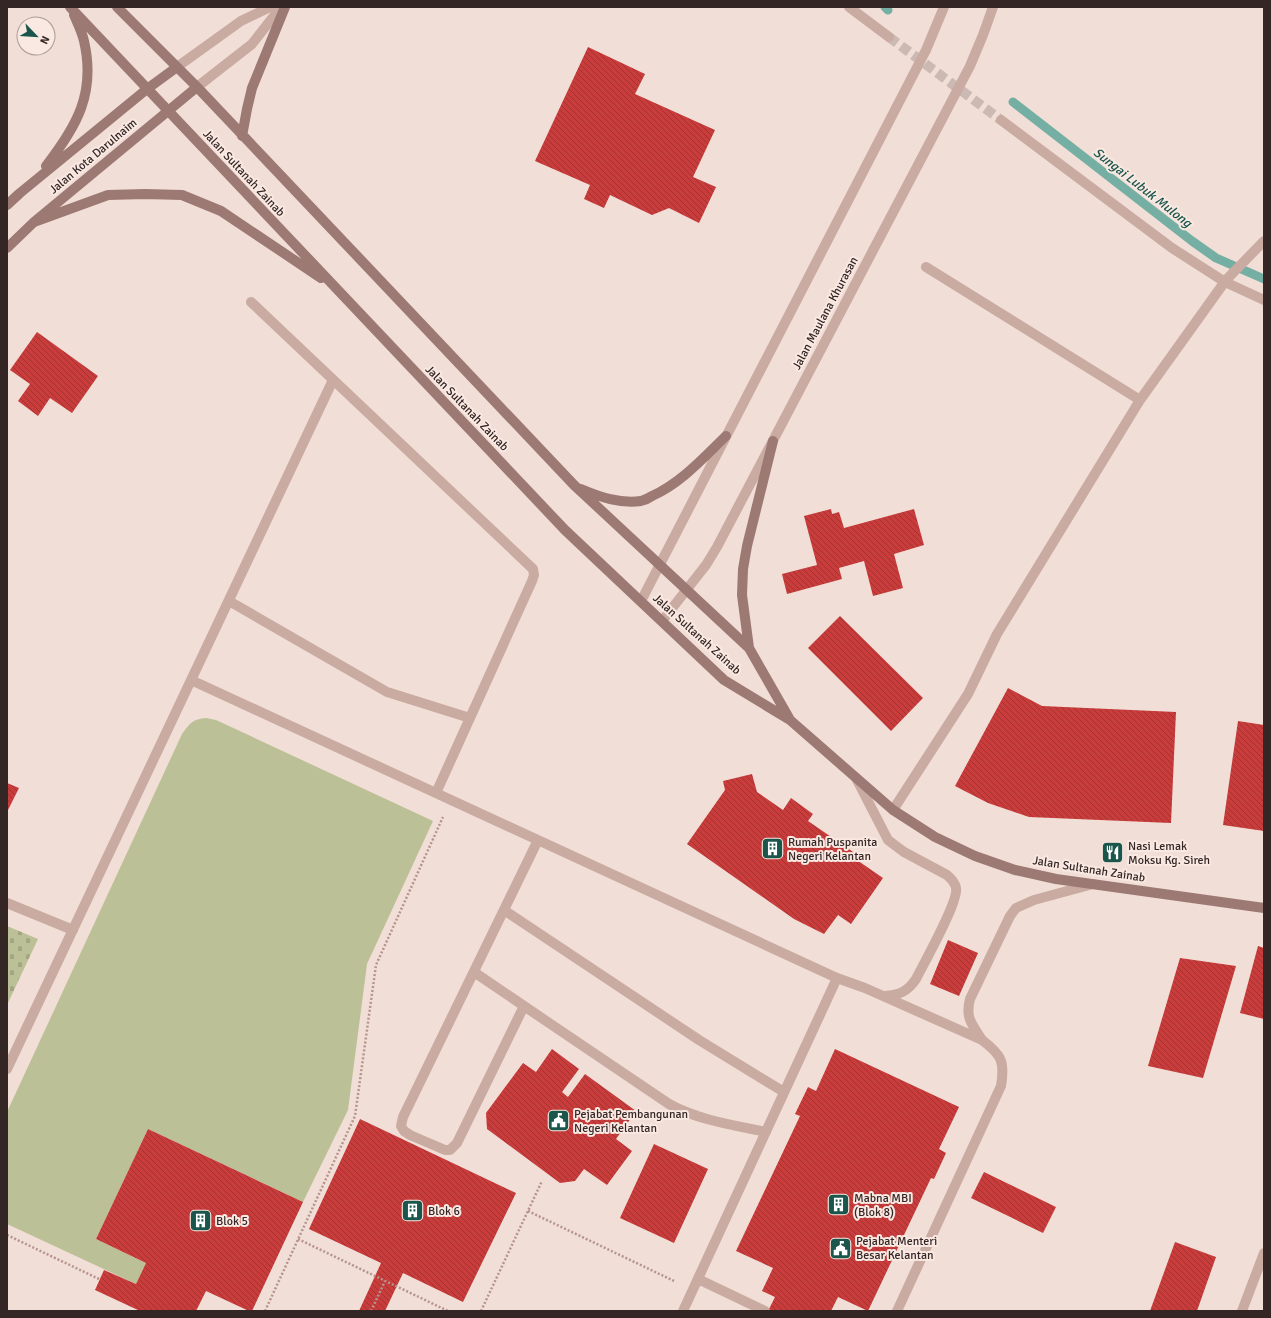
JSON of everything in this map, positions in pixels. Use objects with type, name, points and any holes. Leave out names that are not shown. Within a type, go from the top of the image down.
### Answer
[{"type":"main road","name":"Jalan Sultanah Zainab","points":[[117,7],[197,87],[574,485],[749,648],[790,720]]},
{"type":"main road","points":[[242,136],[252,88],[285,7]]},
{"type":"main road","name":"Jalan Sultanah Zainab","points":[[71,8],[565,530],[724,680],[790,720],[893,810],[934,837],[975,856],[1015,870],[1056,879],[1264,908]]},
{"type":"main road","points":[[37,179],[65,141],[79,115],[87,89],[88,63],[84,40],[71,8]]},
{"type":"main road","name":"Jalan Kota Darulnaim","points":[[7,205],[147,89],[177,67]]},
{"type":"main road","name":"Jalan Kota Darulnaim","points":[[7,248],[34,222],[197,87]]},
{"type":"main road","points":[[34,222],[108,196],[145,194],[182,195],[221,211],[336,288]]},
{"type":"main road","points":[[574,485],[600,497],[622,501],[642,501],[661,492],[681,478],[726,436]]},
{"type":"main road","points":[[749,648],[742,595],[743,569],[747,546],[773,441]]},
{"type":"street","points":[[177,67],[241,21],[270,7]]},
{"type":"street","points":[[197,87],[252,44],[281,7]]},
{"type":"street","points":[[849,7],[889,36]]},
{"type":"street","points":[[641,601],[926,50],[944,7]]},
{"type":"street","name":"Jalan Maulana Khurasan","points":[[662,621],[706,565],[717,547],[970,66],[993,7]]},
{"type":"street","points":[[1001,120],[1155,236],[1226,281],[1264,300]]},
{"type":"street","points":[[893,810],[968,694],[997,634],[1140,400],[1226,281],[1264,241]]},
{"type":"street","points":[[926,267],[1140,400]]},
{"type":"street","points":[[251,302],[533,569],[534,575],[532,581],[436,793]]},
{"type":"street","points":[[7,1069],[333,380]]},
{"type":"street","points":[[228,601],[387,692],[470,718]]},
{"type":"street","points":[[191,680],[837,978],[865,988],[982,1040],[994,1048],[1001,1058],[1004,1071],[1001,1086],[897,1311]]},
{"type":"street","points":[[855,777],[888,840],[904,852],[947,876],[953,881],[956,889],[955,900],[916,979],[904,992],[894,996],[883,996]]},
{"type":"street","points":[[524,1006],[463,1132],[454,1147],[450,1150],[439,1149],[404,1131],[401,1126],[403,1117],[538,840]]},
{"type":"street","points":[[982,1040],[968,1015],[968,1007],[970,999],[1010,916],[1016,908],[1034,900],[1093,884]]},
{"type":"street","points":[[7,903],[73,930]]},
{"type":"street","points":[[504,910],[698,1040],[784,1092]]},
{"type":"street","points":[[474,972],[669,1104],[696,1116],[766,1132]]},
{"type":"street","points":[[683,1311],[837,978]]},
{"type":"street","points":[[1242,1311],[1264,1253]]},
{"type":"street","points":[[698,1279],[765,1311]]},
{"type":"path","points":[[265,1311],[355,1116],[376,965],[451,800]]},
{"type":"path","points":[[481,1311],[542,1181]]},
{"type":"path","points":[[528,1211],[692,1290]]},
{"type":"path","points":[[7,1234],[99,1279]]},
{"type":"path","points":[[298,1239],[448,1311]]},
{"type":"path","points":[[371,1311],[385,1281]]},
{"type":"green space","points":[[206,718],[216,720],[433,821],[367,964],[348,1110],[303,1202],[148,1129],[96,1239],[146,1263],[136,1284],[7,1224],[7,1112],[182,734],[192,722],[198,719]]},
{"type":"green space","points":[[7,926],[38,939],[7,1005]]},
{"type":"building","points":[[588,47],[645,74],[635,94],[715,130],[693,177],[716,187],[699,223],[669,208],[652,215],[610,195],[604,208],[584,199],[590,185],[535,161]]},
{"type":"building","points":[[37,332],[98,376],[72,413],[50,398],[38,416],[18,401],[30,384],[10,370]]},
{"type":"building","points":[[831,509],[832,514],[839,512],[844,528],[914,509],[924,545],[894,554],[903,588],[873,596],[864,561],[839,568],[842,579],[787,594],[782,574],[817,565],[804,516]]},
{"type":"building","points":[[840,616],[923,698],[891,731],[808,648]]},
{"type":"building","points":[[1008,688],[1042,706],[1176,712],[1171,823],[1029,817],[988,803],[955,786]]},
{"type":"building","points":[[1238,721],[1264,725],[1264,831],[1223,825]]},
{"type":"building","name":"Rumah Puspanita Negeri Kelantan","points":[[752,774],[757,792],[783,810],[791,798],[813,814],[808,821],[856,854],[854,858],[883,878],[851,924],[838,915],[824,934],[794,919],[687,844],[725,790],[723,781]]},
{"type":"building","points":[[7,783],[19,788],[7,812]]},
{"type":"building","points":[[948,940],[978,953],[959,996],[930,984]]},
{"type":"building","points":[[1258,946],[1264,948],[1264,1019],[1240,1013]]},
{"type":"building","points":[[1180,958],[1236,966],[1203,1078],[1148,1066]]},
{"type":"building","name":"Pejabat Pembangunan Negeri Kelantan","points":[[552,1049],[579,1069],[562,1092],[568,1097],[585,1074],[636,1111],[616,1139],[632,1151],[607,1185],[584,1169],[575,1181],[560,1183],[487,1129],[486,1113],[523,1063],[536,1072]]},
{"type":"building","name":"Mabna MBI (Blok 8)","points":[[835,1049],[959,1107],[939,1149],[946,1153],[934,1179],[931,1178],[868,1311],[838,1297],[831,1311],[768,1311],[775,1297],[762,1291],[773,1268],[736,1251],[800,1116],[795,1114],[808,1087],[816,1091]]},
{"type":"building","name":"Blok 6","points":[[360,1119],[516,1193],[463,1302],[403,1273],[385,1311],[359,1311],[381,1263],[309,1229]]},
{"type":"building","name":"Blok 5","points":[[148,1129],[303,1202],[252,1311],[206,1291],[196,1311],[140,1311],[95,1290],[104,1270],[136,1284],[146,1263],[96,1239]]},
{"type":"building","points":[[654,1144],[708,1169],[674,1243],[620,1218]]},
{"type":"building","points":[[984,1172],[1056,1207],[1043,1233],[971,1198]]},
{"type":"building","points":[[1175,1242],[1216,1257],[1197,1311],[1150,1311]]},
{"type":"waterway","name":"Sungai Lubuk Mulong","points":[[885,7],[888,10]]},
{"type":"waterway","name":"Sungai Lubuk Mulong","points":[[1013,102],[1216,258],[1264,279]]},
{"type":"tunnel","points":[[889,37],[1001,120]]},
{"type":"place","name":"Rumah Puspanita Negeri Kelantan","points":[[772,849]]},
{"type":"place","name":"Nasi Lemak Moksu Kg. Sireh","points":[[1112,853]]},
{"type":"place","name":"Pejabat Pembangunan Negeri Kelantan","points":[[558,1121]]},
{"type":"place","name":"Mabna MBI (Blok 8)","points":[[838,1205]]},
{"type":"place","name":"Blok 6","points":[[412,1211]]},
{"type":"place","name":"Blok 5","points":[[200,1221]]},
{"type":"place","name":"Pejabat Menteri Besar Kelantan","points":[[840,1248]]}]
